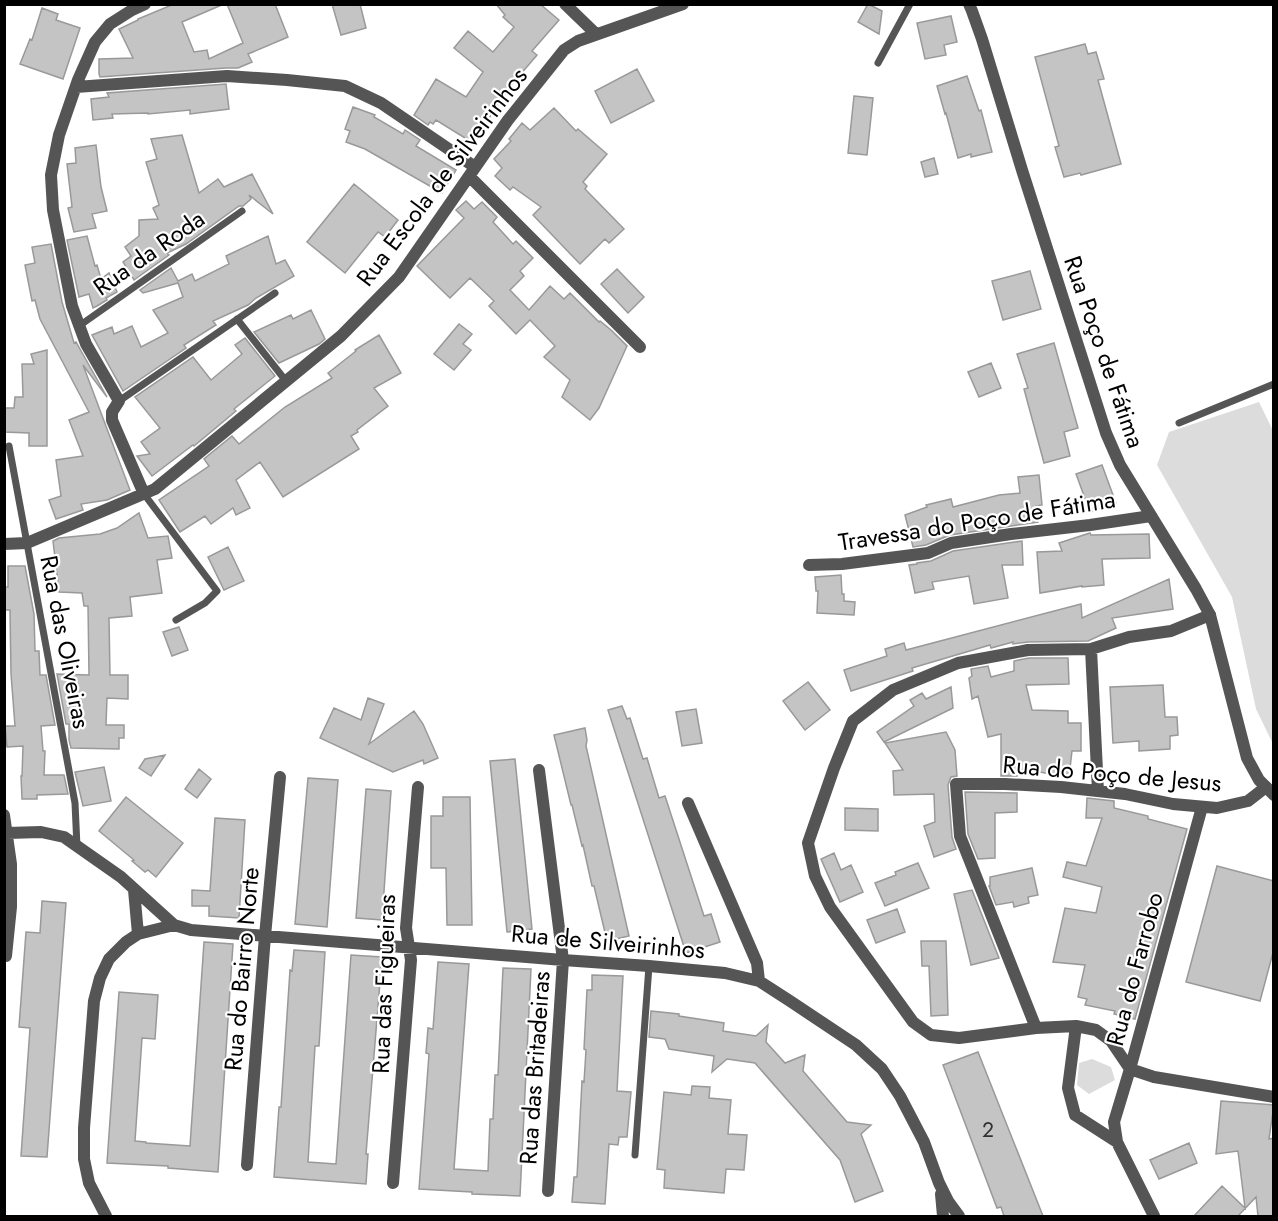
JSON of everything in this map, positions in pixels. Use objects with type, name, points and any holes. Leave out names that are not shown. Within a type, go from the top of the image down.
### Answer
[{"type":"street","points":[[144,494],[112,420],[112,412],[119,401],[86,344],[72,306],[53,210],[51,175],[59,135],[95,42],[110,24],[145,4]]},
{"type":"street","points":[[565,4],[596,34]]},
{"type":"street","name":"Rua Escola de Silveirinhos","points":[[4,544],[27,543],[155,489],[342,336],[399,277],[508,120],[564,50],[578,40],[683,4]]},
{"type":"street","name":"Rua Poço de Fátima","points":[[969,4],[1106,433],[1120,465],[1210,615],[1247,758],[1259,780],[1270,791]]},
{"type":"street","points":[[76,87],[227,76],[345,86],[381,103],[472,172],[640,346]]},
{"type":"street","name":"Travessa do Poço de Fátima","points":[[809,566],[928,553],[951,543],[1151,516]]},
{"type":"street","points":[[1210,615],[1171,631],[1129,637],[1091,649],[1028,650],[958,663],[893,690],[853,721],[808,843],[816,876],[830,907],[913,1022],[931,1035],[959,1038],[1036,1028],[1076,1026],[1096,1030],[1111,1041],[1130,1069],[1154,1077],[1274,1097]]},
{"type":"street","points":[[1091,649],[1098,791]]},
{"type":"street","name":"Rua das Britadeiras","points":[[539,770],[563,960],[548,1191]]},
{"type":"street","name":"Rua do Bairro Norte","points":[[247,1165],[280,777]]},
{"type":"street","name":"Rua do Poço de Jesus","points":[[1036,1028],[960,836],[956,784],[1005,784],[1098,791],[1173,804],[1217,808],[1248,801],[1270,791]]},
{"type":"street","name":"Rua das Figueiras","points":[[393,1183],[411,960],[406,928],[418,787]]},
{"type":"street","points":[[688,803],[757,963],[759,981]]},
{"type":"street","name":"Rua do Farrobo","points":[[1154,1216],[1117,1142],[1114,1122],[1202,807]]},
{"type":"street","points":[[4,815],[10,864],[10,906],[6,956]]},
{"type":"street","points":[[7,833],[41,832],[64,837],[121,877],[174,925]]},
{"type":"street","points":[[134,890],[138,934]]},
{"type":"street","points":[[106,1216],[89,1183],[84,1159],[84,1128],[94,1001],[100,978],[109,959],[126,942],[138,934],[174,925]]},
{"type":"street","name":"Rua de Silveirinhos","points":[[174,925],[191,930],[725,973],[759,981],[856,1045],[882,1069],[900,1096],[924,1142],[939,1183],[958,1216]]},
{"type":"street","name":"Rua do Farrobo","points":[[1076,1026],[1068,1088],[1075,1115],[1117,1142]]},
{"type":"street","name":"Rua de Silveirinhos","points":[[939,1183],[943,1216]]},
{"type":"lane","points":[[878,63],[910,4]]},
{"type":"lane","name":"Rua da Roda","points":[[79,326],[242,212]]},
{"type":"lane","points":[[119,401],[275,292]]},
{"type":"lane","points":[[237,319],[286,381]]},
{"type":"lane","points":[[1179,423],[1274,384]]},
{"type":"lane","name":"Rua das Oliveiras","points":[[9,446],[75,803],[77,847]]},
{"type":"lane","points":[[144,494],[217,591],[205,603],[176,620]]},
{"type":"lane","points":[[635,1155],[649,966]]},
{"type":"shaded area","points":[[1259,402],[1274,433],[1273,744],[1256,709],[1232,597],[1157,465],[1169,432]]},
{"type":"shaded area","points":[[1092,1059],[1111,1067],[1115,1080],[1089,1094],[1077,1085],[1079,1063]]},
{"type":"building","points":[[174,4],[224,4],[182,22],[194,52],[207,50],[209,59],[243,43],[227,4],[275,4],[288,37],[248,54],[252,62],[238,68],[100,77],[99,59],[133,58],[119,29]]},
{"type":"building","points":[[332,4],[360,4],[366,28],[341,35]]},
{"type":"building","points":[[496,4],[540,4],[559,20],[532,51],[537,55],[519,74],[473,143],[436,120],[433,124],[430,122],[428,125],[414,115],[436,79],[466,97],[483,72],[454,48],[468,31],[493,52],[514,27],[503,17],[505,15]]},
{"type":"building","points":[[868,4],[882,11],[879,34],[858,22]]},
{"type":"building","points":[[42,8],[58,14],[56,20],[80,28],[63,79],[20,64],[30,39],[32,40]]},
{"type":"building","points":[[951,16],[957,42],[944,45],[946,55],[925,59],[917,23]]},
{"type":"building","points":[[1085,44],[1088,54],[1096,52],[1104,79],[1098,80],[1121,164],[1081,175],[1080,173],[1064,177],[1055,147],[1059,146],[1035,57]]},
{"type":"building","points":[[637,69],[654,101],[611,123],[595,91]]},
{"type":"building","points":[[967,76],[979,111],[981,110],[992,152],[958,158],[937,86]]},
{"type":"building","points":[[226,84],[229,109],[190,114],[190,110],[148,114],[112,114],[113,118],[93,120],[91,99],[109,97],[107,93]]},
{"type":"building","points":[[854,96],[873,98],[867,155],[848,153]]},
{"type":"building","points":[[353,107],[375,115],[374,117],[403,134],[405,130],[420,140],[416,146],[456,170],[442,193],[365,149],[346,142],[350,131],[345,129]]},
{"type":"building","points":[[554,108],[576,131],[578,129],[607,154],[583,182],[587,186],[585,189],[624,229],[609,243],[605,239],[580,264],[533,215],[541,207],[513,187],[510,190],[495,176],[502,168],[494,159],[511,141],[509,139],[522,123],[530,130]]},
{"type":"building","points":[[182,135],[199,193],[218,179],[224,187],[252,174],[273,214],[249,195],[251,199],[243,206],[239,206],[186,244],[167,253],[169,255],[134,280],[123,262],[131,256],[125,247],[139,236],[139,220],[158,219],[153,208],[159,205],[146,162],[157,159],[151,139]]},
{"type":"building","points":[[96,145],[101,187],[107,211],[92,214],[96,228],[74,232],[68,208],[72,207],[67,164],[76,163],[75,148]]},
{"type":"building","points":[[934,158],[938,174],[925,177],[921,162]]},
{"type":"building","points":[[354,184],[398,220],[385,237],[378,232],[345,273],[307,242]]},
{"type":"building","points":[[466,201],[474,209],[482,202],[497,217],[493,222],[513,244],[516,241],[533,258],[520,271],[524,276],[510,290],[529,310],[550,286],[564,299],[570,293],[627,346],[599,408],[590,420],[562,397],[570,380],[544,357],[555,346],[530,320],[516,334],[489,306],[494,301],[470,278],[450,298],[417,266],[464,218],[456,210]]},
{"type":"building","points":[[87,236],[101,279],[109,273],[117,292],[93,308],[89,294],[79,297],[67,240]]},
{"type":"building","points":[[268,236],[276,264],[285,260],[294,276],[248,305],[213,321],[216,325],[184,345],[186,348],[123,391],[92,335],[112,327],[114,334],[132,326],[141,347],[168,333],[153,310],[183,297],[178,283],[143,293],[140,290],[171,268],[178,281],[192,274],[195,281],[229,264],[226,256]]},
{"type":"building","points":[[51,244],[62,302],[74,343],[76,342],[107,397],[83,365],[130,490],[107,500],[81,504],[83,510],[56,519],[49,500],[61,496],[56,460],[83,456],[69,420],[89,412],[40,319],[35,300],[32,301],[25,265],[35,263],[32,247]]},
{"type":"building","points":[[617,269],[644,297],[628,313],[601,284]]},
{"type":"building","points":[[1030,271],[1041,309],[1003,320],[992,281]]},
{"type":"building","points":[[311,310],[325,339],[279,363],[254,332],[291,315],[293,319]]},
{"type":"building","points":[[459,324],[472,334],[463,344],[471,350],[454,370],[434,354]]},
{"type":"building","points":[[379,335],[401,373],[374,388],[388,406],[351,436],[359,449],[283,497],[260,462],[236,480],[250,508],[236,515],[233,508],[211,524],[205,516],[180,532],[159,500],[209,466],[204,459],[232,436],[239,444],[285,407],[332,378],[328,373],[355,350]]},
{"type":"building","points":[[245,338],[275,376],[234,409],[236,411],[194,446],[152,476],[137,456],[150,454],[141,442],[160,428],[135,397],[193,357],[211,380],[242,354],[235,345]]},
{"type":"building","points":[[1054,343],[1078,428],[1064,432],[1070,456],[1044,463],[1024,389],[1028,388],[1017,354]]},
{"type":"building","points":[[47,350],[47,446],[29,446],[29,433],[4,432],[4,408],[14,408],[15,397],[23,397],[22,364],[34,364],[31,354]]},
{"type":"building","points":[[991,363],[1001,388],[979,397],[968,372]]},
{"type":"building","points":[[1102,465],[1116,503],[1090,512],[1076,474]]},
{"type":"building","points":[[1039,475],[1042,505],[1036,506],[1038,522],[950,535],[926,545],[913,547],[905,515],[927,507],[926,505],[951,499],[953,507],[999,495],[1020,493],[1018,477]]},
{"type":"building","points":[[139,513],[148,538],[168,536],[172,558],[157,560],[162,593],[130,597],[132,616],[109,618],[110,675],[128,675],[128,699],[107,698],[106,725],[124,725],[124,738],[119,738],[119,749],[71,748],[69,724],[66,724],[57,674],[89,675],[88,606],[84,606],[82,593],[59,592],[53,541],[59,538],[100,534],[117,528]]},
{"type":"building","points":[[1090,533],[1091,535],[1149,534],[1150,558],[1102,559],[1104,585],[1040,593],[1037,552],[1062,551],[1059,543]]},
{"type":"building","points":[[1022,541],[1023,565],[1002,565],[1008,598],[974,604],[969,576],[932,582],[934,589],[915,593],[909,565],[931,561],[953,551]]},
{"type":"building","points":[[228,547],[244,581],[224,590],[208,557]]},
{"type":"building","points":[[8,566],[25,566],[34,614],[35,651],[39,651],[40,675],[46,675],[55,725],[41,726],[43,751],[45,751],[44,775],[64,775],[68,794],[37,795],[37,799],[22,799],[23,746],[7,747],[5,726],[15,726],[10,610],[4,610],[4,587],[8,587]]},
{"type":"building","points":[[841,575],[844,601],[855,602],[854,615],[817,613],[818,591],[816,591],[815,577]]},
{"type":"building","points":[[1169,579],[1173,609],[1112,618],[1116,628],[1088,641],[1013,644],[1013,642],[991,648],[990,645],[912,668],[913,671],[851,691],[844,670],[887,656],[885,649],[904,643],[906,650],[1081,604],[1082,618]]},
{"type":"building","points":[[179,627],[188,650],[172,656],[163,632]]},
{"type":"building","points":[[1029,658],[1068,658],[1069,684],[1026,685],[1032,710],[1068,711],[1068,723],[1081,723],[1081,751],[1072,751],[1069,777],[1021,769],[1021,774],[1017,776],[1001,776],[1001,734],[988,737],[978,696],[972,699],[969,678],[972,676],[971,669],[988,666],[991,677],[1014,671],[1014,661]]},
{"type":"building","points":[[808,682],[830,710],[805,730],[783,701]]},
{"type":"building","points":[[1163,685],[1165,717],[1177,717],[1178,735],[1170,736],[1170,749],[1139,751],[1139,741],[1113,743],[1110,687]]},
{"type":"building","points":[[951,687],[953,708],[884,742],[877,732],[914,706],[910,700],[922,693],[926,699]]},
{"type":"building","points":[[368,698],[384,704],[369,744],[414,711],[423,724],[438,758],[424,764],[423,760],[393,772],[320,738],[334,708],[361,720]]},
{"type":"building","points":[[622,706],[627,719],[630,718],[643,759],[647,758],[659,798],[665,796],[704,916],[711,914],[720,942],[686,953],[608,710]]},
{"type":"building","points":[[696,709],[702,743],[682,746],[676,712]]},
{"type":"building","points":[[585,728],[586,746],[629,936],[607,941],[554,735]]},
{"type":"building","points":[[946,732],[955,750],[957,776],[951,777],[948,785],[952,837],[956,849],[934,857],[924,826],[935,822],[934,794],[894,795],[893,771],[903,770],[885,743]]},
{"type":"building","points":[[165,755],[151,776],[139,768],[145,759]]},
{"type":"building","points":[[515,759],[532,929],[507,932],[490,761]]},
{"type":"building","points":[[104,767],[111,801],[83,806],[75,772]]},
{"type":"building","points":[[199,769],[211,779],[197,798],[185,789]]},
{"type":"building","points":[[308,778],[338,780],[327,927],[295,924]]},
{"type":"building","points":[[366,789],[391,791],[382,920],[356,918]]},
{"type":"building","points":[[965,792],[1017,793],[1017,812],[995,813],[995,858],[978,859],[968,834]]},
{"type":"building","points":[[126,797],[183,843],[156,877],[148,870],[145,872],[99,831]]},
{"type":"building","points":[[443,797],[470,797],[472,925],[447,925],[446,868],[431,868],[431,816],[443,816]]},
{"type":"building","points":[[1087,798],[1114,801],[1114,808],[1187,829],[1135,1019],[1114,1014],[1115,1011],[1085,1005],[1087,999],[1078,997],[1085,965],[1053,962],[1065,908],[1096,913],[1102,887],[1063,877],[1067,862],[1086,866],[1102,818],[1086,818]]},
{"type":"building","points":[[845,808],[878,809],[878,831],[845,830]]},
{"type":"building","points":[[215,818],[245,820],[239,918],[209,916],[209,906],[192,906],[192,890],[210,891]]},
{"type":"building","points":[[834,853],[841,870],[851,865],[863,892],[840,902],[821,859]]},
{"type":"building","points":[[918,863],[929,888],[885,906],[875,883]]},
{"type":"building","points":[[1217,866],[1274,881],[1274,949],[1260,1001],[1186,982]]},
{"type":"building","points":[[1032,868],[1038,895],[1028,897],[1029,903],[1014,907],[1013,902],[996,905],[989,886],[990,877]]},
{"type":"building","points":[[972,890],[999,958],[971,965],[954,894]]},
{"type":"building","points":[[42,901],[66,903],[47,1157],[21,1156],[30,1028],[19,1027],[26,932],[40,933]]},
{"type":"building","points":[[897,909],[905,932],[876,943],[867,920]]},
{"type":"building","points":[[921,941],[946,941],[948,1015],[931,1016],[929,966],[922,966]]},
{"type":"building","points":[[204,942],[233,944],[218,1172],[168,1168],[168,1166],[107,1163],[119,992],[158,995],[155,1039],[142,1038],[135,1141],[190,1146]]},
{"type":"building","points":[[294,950],[325,952],[319,1046],[315,1046],[308,1162],[336,1164],[351,955],[382,957],[366,1154],[368,1154],[366,1184],[274,1177],[290,970],[292,971]]},
{"type":"building","points":[[438,962],[469,964],[454,1169],[488,1171],[490,1119],[493,1119],[495,1075],[498,1075],[503,968],[531,969],[520,1196],[419,1189],[429,1054],[426,1053],[428,1028],[433,1029]]},
{"type":"building","points":[[592,975],[623,976],[617,1091],[631,1092],[627,1137],[619,1137],[618,1145],[609,1144],[605,1204],[572,1202],[574,1177],[577,1177],[582,1081],[584,1082],[587,990],[592,990]]},
{"type":"building","points":[[651,1011],[724,1023],[723,1031],[756,1036],[768,1025],[766,1042],[785,1063],[805,1055],[803,1071],[847,1122],[871,1125],[861,1134],[883,1191],[855,1202],[840,1160],[755,1063],[727,1059],[712,1072],[714,1056],[669,1049],[665,1039],[649,1037]]},
{"type":"building","points":[[978,1052],[1043,1216],[1004,1216],[1001,1207],[997,1208],[943,1065]]},
{"type":"building","points":[[692,1086],[710,1087],[709,1098],[731,1100],[728,1134],[747,1135],[744,1170],[726,1169],[724,1193],[664,1188],[665,1170],[657,1169],[664,1092],[691,1095]]},
{"type":"building","points":[[1221,1101],[1274,1105],[1269,1139],[1274,1138],[1274,1216],[1258,1216],[1256,1197],[1238,1216],[1194,1216],[1222,1186],[1245,1208],[1238,1151],[1216,1154]]},
{"type":"building","points":[[1189,1143],[1197,1163],[1159,1179],[1150,1160]]}]
